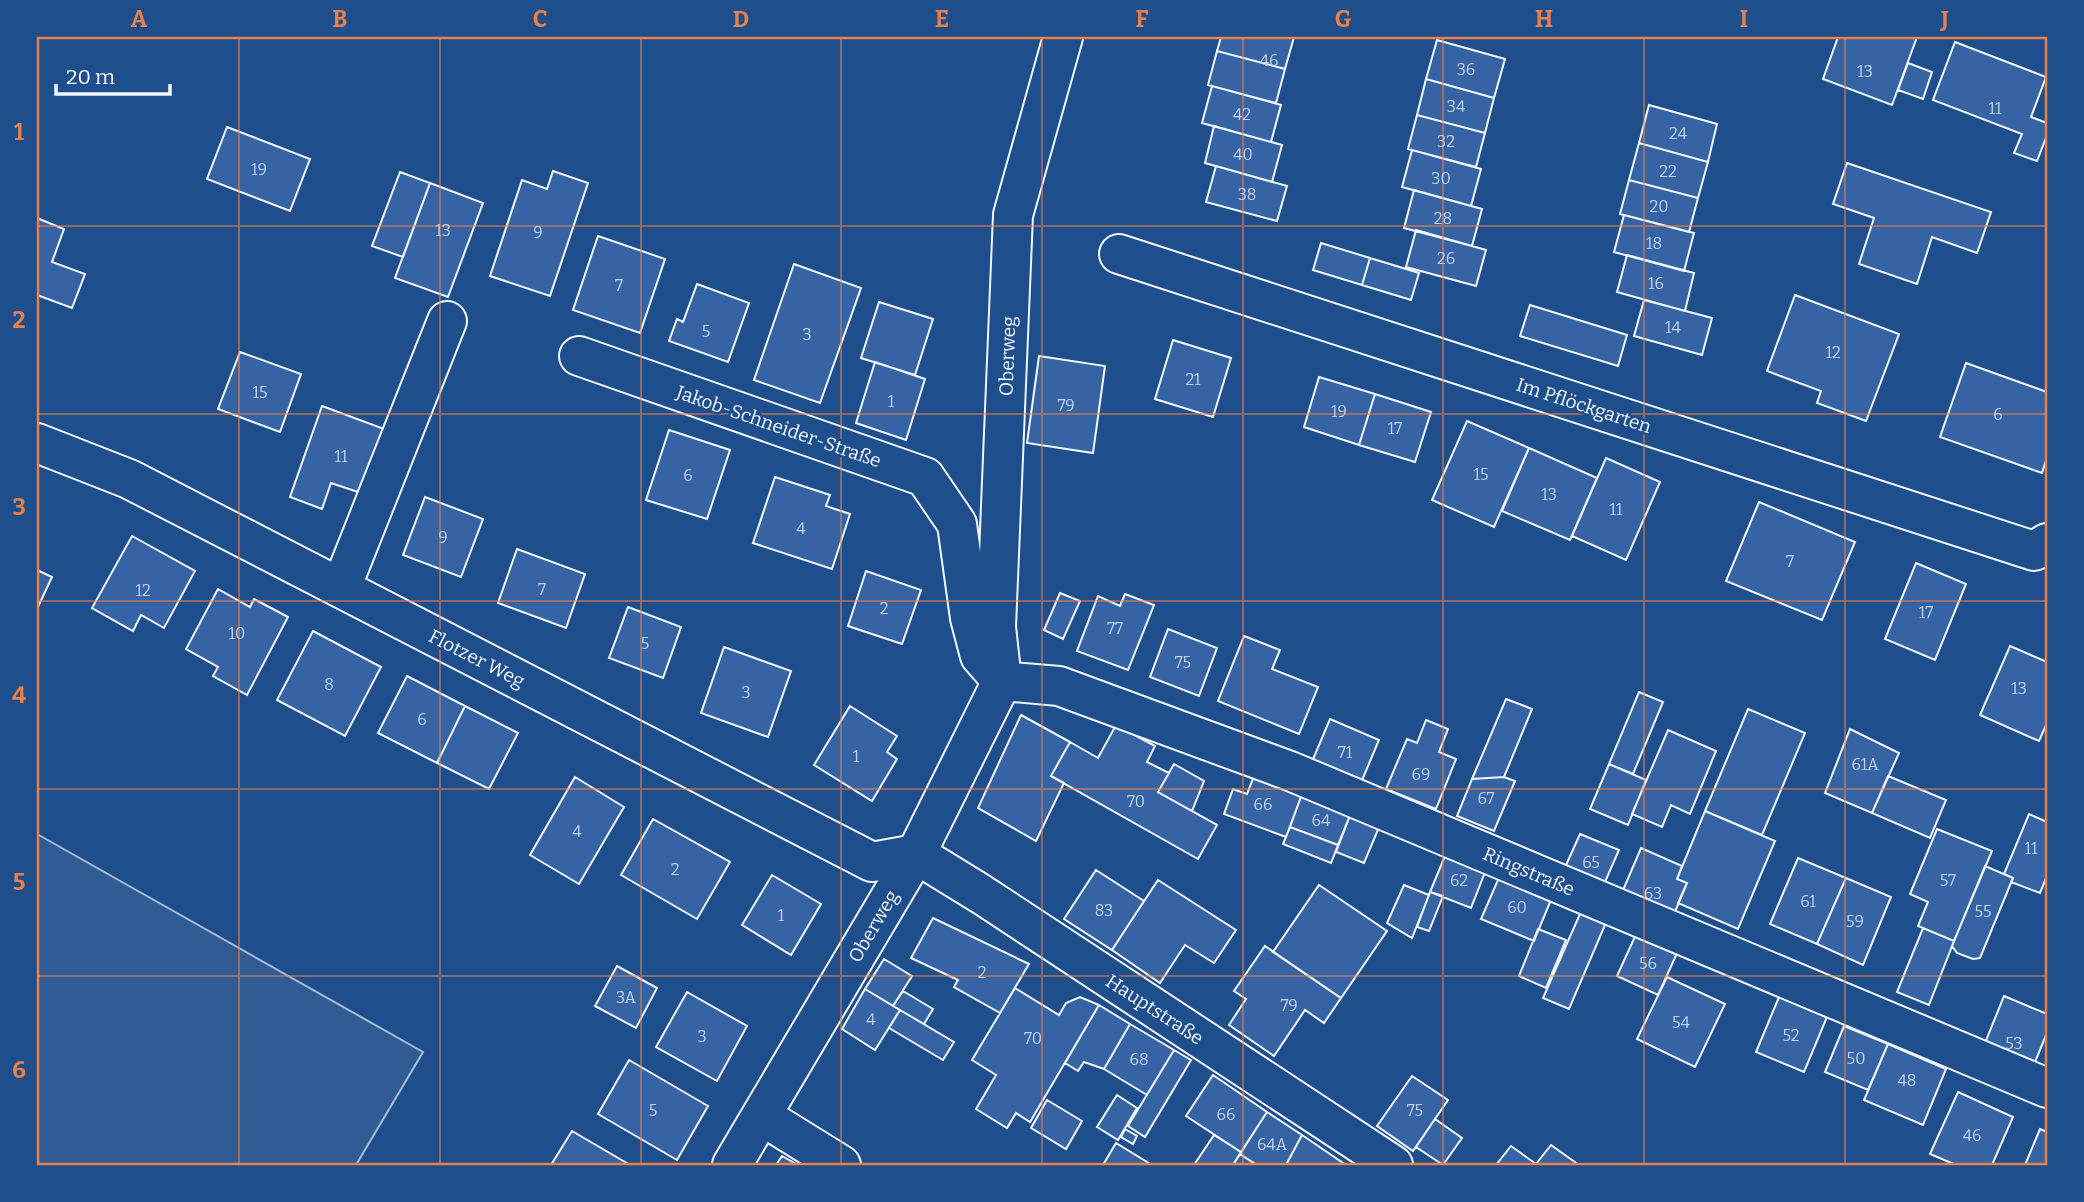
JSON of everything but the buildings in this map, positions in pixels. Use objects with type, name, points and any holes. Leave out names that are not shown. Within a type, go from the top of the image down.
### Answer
[{"type":"street","name":"Oberweg","points":[[733,1165],[916,854],[1002,681],[996,627],[1013,215],[1063,37]]},
{"type":"street","name":"Im Pflöckgarten","points":[[1119,254],[2043,556]]},
{"type":"street","points":[[341,588],[447,321]]},
{"type":"street","name":"Jakob-Schneider-Straße","points":[[579,356],[925,477],[957,524],[970,618],[980,656],[1002,681]]},
{"type":"street","name":"Flotzer Weg","points":[[37,443],[129,479],[872,862],[916,854]]},
{"type":"street","name":"Ringstraße","points":[[1002,681],[1059,686],[1290,771],[2047,1088]]},
{"type":"street","name":"Hauptstraße","points":[[916,854],[1392,1165]]},
{"type":"street","points":[[762,1116],[841,1165]]},
{"type":"shaded area","points":[[37,834],[423,1052],[356,1165],[37,1165]]}]
